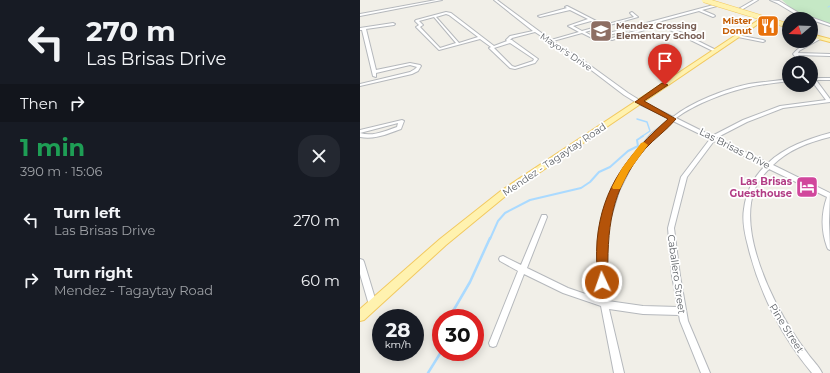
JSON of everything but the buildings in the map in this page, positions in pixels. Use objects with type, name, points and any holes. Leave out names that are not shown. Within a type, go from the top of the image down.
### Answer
[{"type":"main road","points":[[700,0],[782,24]]},
{"type":"main road","points":[[704,0],[782,24]]},
{"type":"main road","points":[[708,0],[738,11]]},
{"type":"main road","name":"Mendez - Tagaytay Road","points":[[360,316],[479,211],[513,186],[764,18]]},
{"type":"main road","points":[[818,35],[830,39]]},
{"type":"main road","points":[[820,38],[830,39]]},
{"type":"street","points":[[411,0],[414,6]]},
{"type":"street","points":[[360,15],[441,0]]},
{"type":"street","name":"Mayor's Drive","points":[[495,0],[550,41],[583,62],[639,102]]},
{"type":"street","points":[[738,11],[756,0]]},
{"type":"street","points":[[771,0],[778,2],[798,14],[830,25]]},
{"type":"street","points":[[590,20],[570,25],[594,38],[716,5]]},
{"type":"street","points":[[540,16],[568,8],[603,26]]},
{"type":"street","points":[[700,10],[713,16]]},
{"type":"street","points":[[632,13],[649,24]]},
{"type":"street","points":[[480,38],[439,49],[418,27],[421,25],[417,21],[434,16],[450,14],[493,47],[491,48],[511,67],[515,68],[536,60],[508,40],[511,37],[536,31]]},
{"type":"street","points":[[434,16],[458,44]]},
{"type":"street","points":[[550,41],[636,17]]},
{"type":"street","points":[[611,39],[646,29],[629,19]]},
{"type":"street","points":[[376,81],[362,29],[393,24]]},
{"type":"street","points":[[670,29],[716,51]]},
{"type":"street","points":[[738,36],[763,41]]},
{"type":"street","points":[[796,54],[798,50],[820,38]]},
{"type":"street","points":[[493,47],[511,42]]},
{"type":"street","points":[[796,54],[830,55]]},
{"type":"street","points":[[360,85],[411,73],[417,70],[419,66],[410,64],[374,72]]},
{"type":"street","points":[[818,78],[830,79]]},
{"type":"street","points":[[619,373],[605,304],[601,270],[602,241],[606,215],[620,180],[632,160],[644,145],[673,119],[691,106],[717,94],[751,84],[782,81]]},
{"type":"street","points":[[818,86],[830,101]]},
{"type":"street","name":"Caballero Street","points":[[706,373],[682,311],[671,228],[684,177],[714,137],[762,114],[782,107],[830,101]]},
{"type":"street","name":"Las Brisas Drive","points":[[639,102],[714,137],[830,196]]},
{"type":"street","points":[[360,132],[397,121],[402,121],[399,128],[375,136],[367,137],[360,135]]},
{"type":"street","name":"Pine Street","points":[[818,373],[792,338],[774,309],[760,277],[751,244],[746,211],[751,192],[768,165],[784,153],[798,146],[830,135]]},
{"type":"street","points":[[830,196],[826,207],[827,238],[830,247]]},
{"type":"street","points":[[493,343],[544,217]]},
{"type":"street","points":[[503,259],[523,270],[605,304],[652,310],[682,311]]},
{"type":"street","points":[[360,262],[373,305]]},
{"type":"green space","points":[[782,0],[830,0],[830,27],[818,21],[818,12],[797,12]]},
{"type":"waterway","points":[[637,119],[647,122],[650,131],[641,137]]},
{"type":"waterway","points":[[490,239],[498,221],[505,213],[530,200],[581,188],[590,182],[599,172],[610,167],[628,151],[638,146],[637,140],[643,136]]},
{"type":"waterway","points":[[454,309],[470,282],[490,238]]},
{"type":"waterway","points":[[428,373],[435,361]]},
{"type":"slow traffic","points":[[616,187],[625,170],[644,145]]},
{"type":"place","name":"Mister Donut","points":[[768,26]]},
{"type":"place","name":"Mendez Crossing Elementary School","points":[[601,31]]},
{"type":"place","name":"Las Brisas Guesthouse","points":[[807,187]]},
{"type":"route","points":[[602,282],[602,241],[606,215],[612,197],[625,170],[632,160],[644,145],[673,119],[639,102],[665,85]]}]
